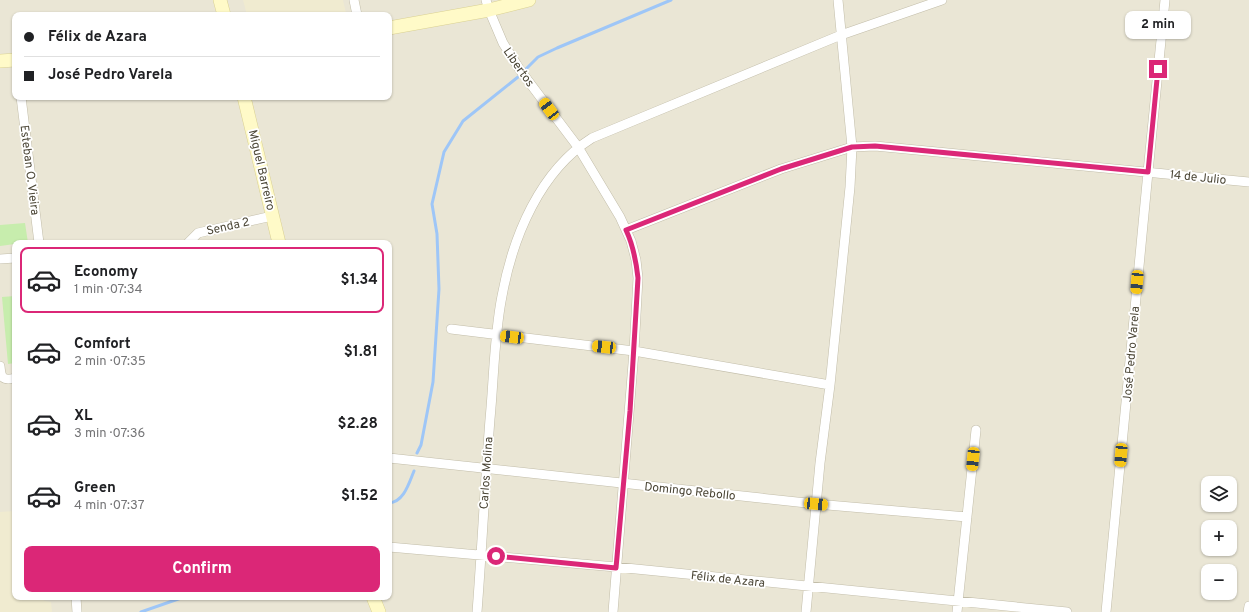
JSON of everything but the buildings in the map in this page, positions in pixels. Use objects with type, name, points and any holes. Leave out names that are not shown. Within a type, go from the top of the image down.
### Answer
[{"type":"street","points":[[220,0],[223,12]]},
{"type":"street","points":[[354,0],[356,12]]},
{"type":"street","points":[[392,27],[488,5],[529,0]]},
{"type":"street","points":[[806,612],[820,463],[830,385],[850,187],[852,147],[838,0]]},
{"type":"street","name":"Carlos Molina","points":[[476,612],[486,468],[497,335],[502,297],[516,244],[534,202],[548,180],[578,147],[600,135],[841,35],[942,0]]},
{"type":"street","name":"José Pedro Varela","points":[[1106,612],[1165,0]]},
{"type":"street","name":"Libertos","points":[[488,5],[503,43],[520,70],[578,147],[626,230],[631,241],[636,260],[638,278],[634,351],[613,612]]},
{"type":"street","points":[[0,61],[12,60]]},
{"type":"street","name":"Esteban O. Vieira","points":[[21,100],[39,240]]},
{"type":"street","name":"Miguel Barreiro","points":[[245,100],[278,240]]},
{"type":"street","name":"14 de Julio","points":[[626,230],[781,169],[852,147],[875,146],[1249,182]]},
{"type":"street","name":"Senda 2","points":[[191,240],[198,233],[272,216]]},
{"type":"street","points":[[0,259],[12,258]]},
{"type":"street","points":[[451,329],[634,351],[830,385]]},
{"type":"street","points":[[0,366],[1,375],[7,380],[12,379]]},
{"type":"street","points":[[957,612],[976,430]]},
{"type":"street","name":"Domingo Rebollo","points":[[392,458],[816,504],[967,517]]},
{"type":"street","name":"Félix de Azara","points":[[392,547],[1066,612]]},
{"type":"street","points":[[76,600],[77,612]]},
{"type":"street","points":[[375,600],[378,612]]},
{"type":"street","points":[[1248,612],[1249,606]]},
{"type":"shaded area","points":[[0,0],[1249,0],[1249,612],[0,612]]},
{"type":"shaded area","points":[[243,0],[343,0],[346,12],[246,12]]},
{"type":"shaded area","points":[[12,511],[12,600],[43,600],[51,602],[52,612],[0,612],[0,512]]},
{"type":"green space","points":[[25,223],[28,240],[12,240],[12,244],[0,246],[0,225]]},
{"type":"green space","points":[[12,296],[12,363],[8,364],[2,297]]},
{"type":"waterway","points":[[526,69],[538,57],[671,0]]},
{"type":"waterway","points":[[417,453],[421,445],[433,382],[439,289],[437,234],[432,204],[444,152],[463,121],[518,77]]},
{"type":"waterway","points":[[392,502],[402,496],[414,471]]},
{"type":"waterway","points":[[141,612],[175,600]]},
{"type":"route","points":[[496,556],[616,568],[630,411],[638,278],[636,260],[631,241],[626,230],[781,169],[852,147],[875,146],[1148,172],[1158,69]]}]
